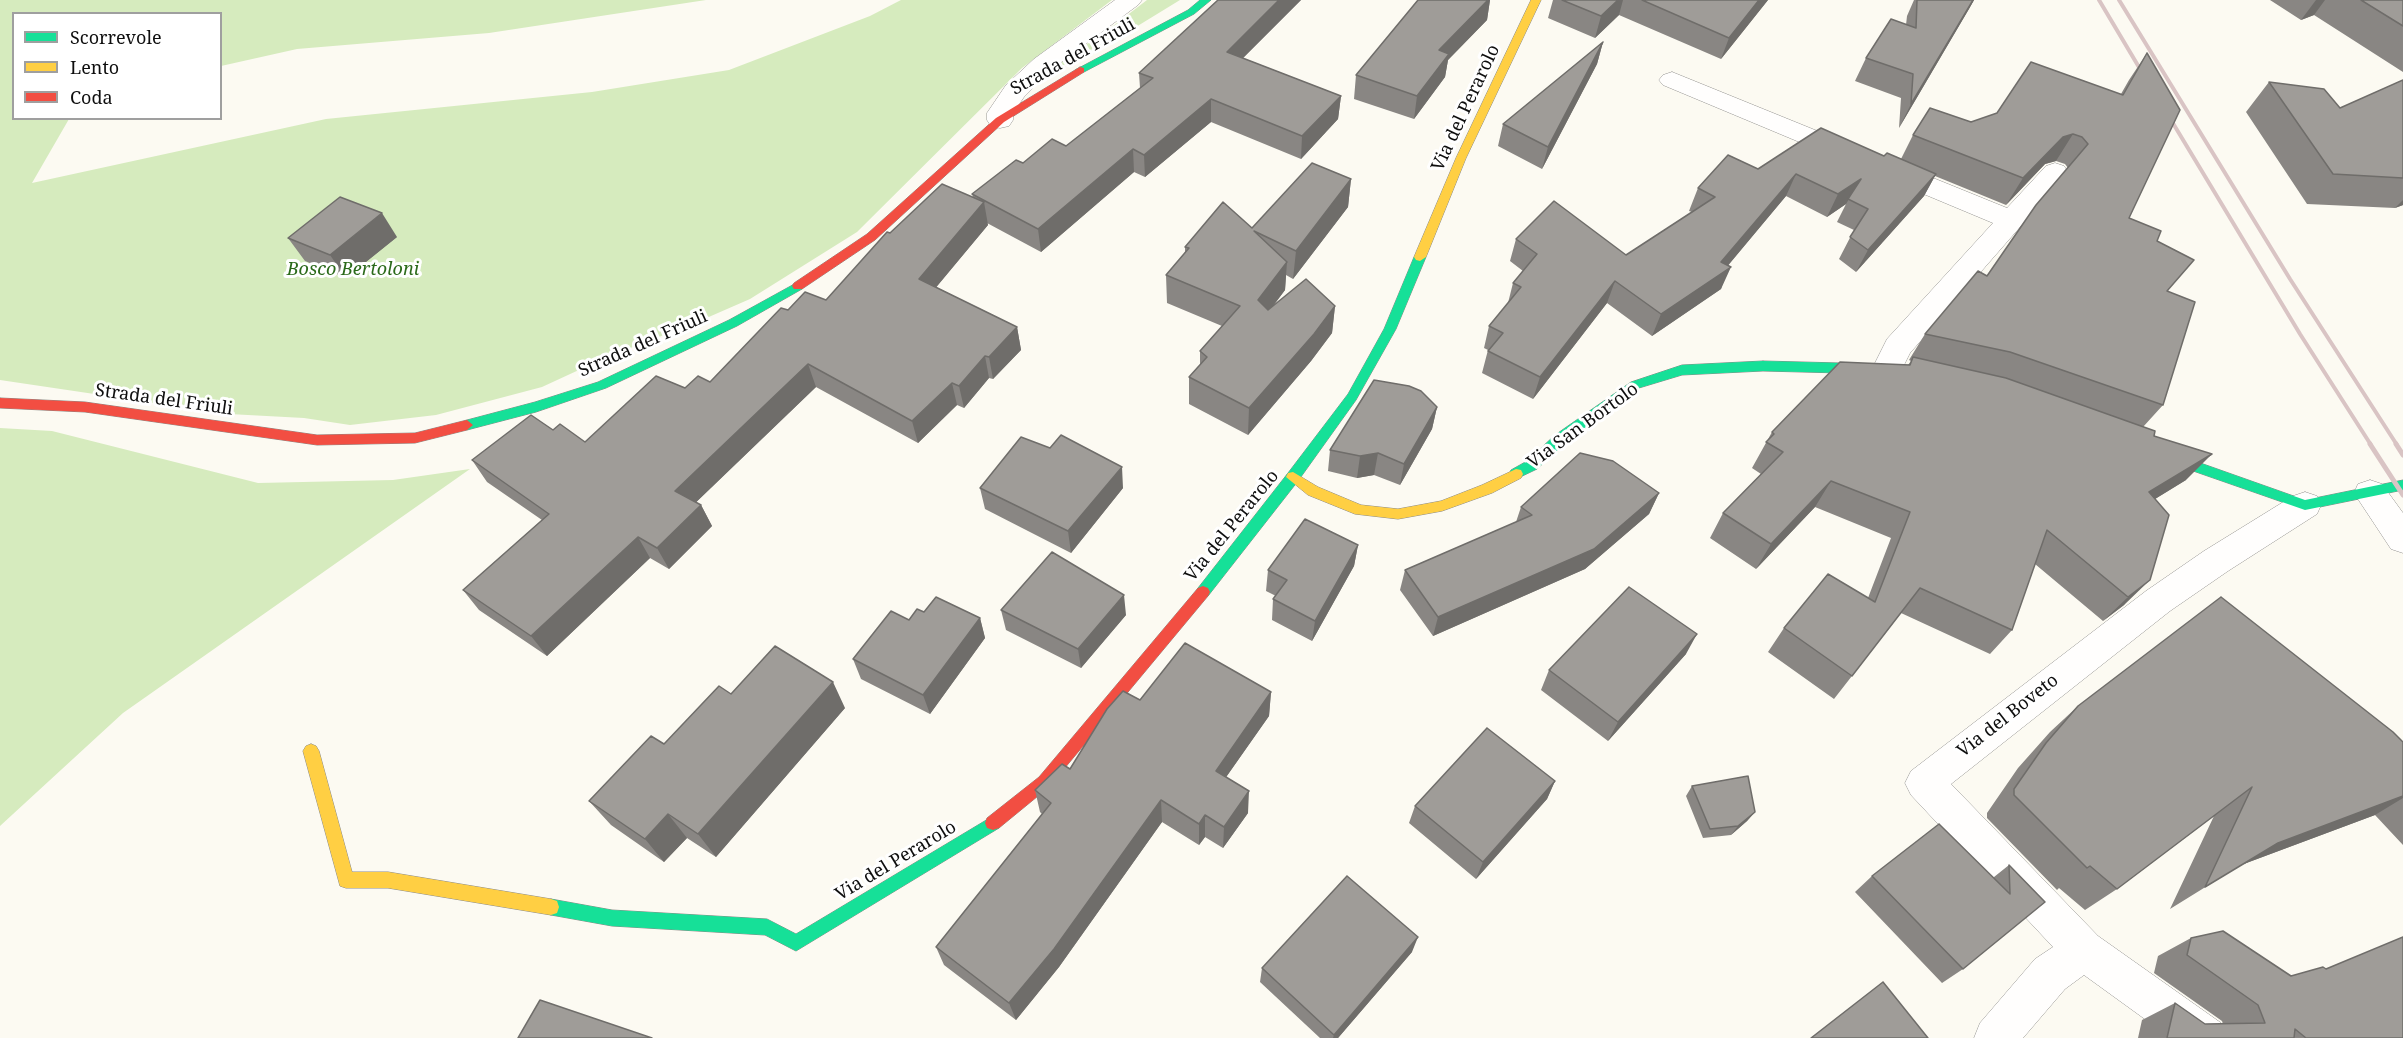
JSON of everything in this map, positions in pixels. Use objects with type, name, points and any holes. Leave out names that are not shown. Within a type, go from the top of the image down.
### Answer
[{"type":"street","points":[[1000,120],[1000,113],[1015,91],[1043,64],[1130,0]]},
{"type":"street","name":"Strada del Friuli","points":[[0,403],[85,406],[317,440],[415,438],[536,407],[602,385],[733,323],[808,281],[871,237],[1000,120],[1078,71],[1130,46],[1191,12],[1206,0]]},
{"type":"street","name":"Via del Perarolo","points":[[311,751],[346,880],[388,880],[495,896],[612,918],[767,927],[796,943],[1000,819],[1044,782],[1219,572],[1352,397],[1390,329],[1461,158],[1536,0]]},
{"type":"street","points":[[1672,80],[2012,220]]},
{"type":"street","name":"Via San Bortolo","points":[[1293,477],[1313,491],[1360,510],[1398,514],[1442,506],[1487,489],[1532,465],[1560,439],[1635,385],[1682,370],[1763,366],[1892,370],[1898,347],[2055,172]]},
{"type":"street","points":[[2142,447],[2305,505]]},
{"type":"street","name":"Via del Boveto","points":[[2084,950],[1924,783],[2158,601],[2305,505],[2403,485]]},
{"type":"street","points":[[2370,493],[2403,539]]},
{"type":"street","points":[[1995,1038],[2049,974],[2084,950],[2206,1038]]},
{"type":"green space","name":"Bosco Bertoloni","points":[[0,0],[706,0],[489,33],[297,49],[222,66],[222,12],[12,12],[12,120],[68,120],[32,183],[326,119],[592,92],[729,70],[870,16],[901,0],[1112,0],[1022,68],[857,232],[750,299],[607,357],[542,387],[436,415],[350,425],[304,418],[229,414],[0,380]]},
{"type":"green space","points":[[1147,0],[1180,0],[1100,49],[1039,76],[1108,30]]},
{"type":"green space","points":[[0,428],[52,431],[258,483],[393,480],[470,469],[123,713],[0,826]]},
{"type":"building","points":[[1218,0],[1279,0],[1227,52],[1341,96],[1302,136],[1211,99],[1144,155],[1133,149],[1038,229],[972,194],[1016,160],[1023,163],[1052,139],[1066,146],[1153,78],[1139,73]]},
{"type":"building","points":[[1418,0],[1488,0],[1439,50],[1449,54],[1417,96],[1356,75]]},
{"type":"building","points":[[1562,0],[1618,0],[1601,16]]},
{"type":"building","points":[[1642,0],[1759,0],[1729,38]]},
{"type":"building","points":[[1917,0],[1973,0],[1911,104],[1913,74],[1866,58],[1891,19],[1916,28]]},
{"type":"building","points":[[2361,0],[2403,0],[2403,26]]},
{"type":"building","points":[[1603,42],[1548,147],[1503,124]]},
{"type":"building","points":[[2147,53],[2180,110],[2129,218],[2161,231],[2157,241],[2194,260],[2167,291],[2195,302],[2163,405],[2010,352],[1925,334],[1978,271],[1987,276],[2036,205],[2088,144],[2082,137],[2073,134],[2063,137],[2023,178],[1913,135],[1930,108],[1971,122],[1997,113],[2031,62],[2123,95]]},
{"type":"building","points":[[2403,80],[2403,178],[2333,174],[2269,82],[2324,89],[2340,108]]},
{"type":"building","points":[[1821,128],[1884,156],[1887,153],[1936,174],[1868,250],[1850,237],[1868,209],[1848,199],[1861,179],[1838,194],[1796,174],[1721,262],[1731,267],[1661,314],[1615,281],[1540,377],[1488,351],[1503,333],[1489,326],[1521,287],[1513,283],[1537,254],[1516,239],[1554,201],[1626,255],[1715,197],[1698,188],[1728,155],[1758,169]]},
{"type":"building","points":[[1312,163],[1351,179],[1296,251],[1254,231],[1287,262],[1258,300],[1268,310],[1306,279],[1335,306],[1314,334],[1249,408],[1189,377],[1207,357],[1200,351],[1240,306],[1166,275],[1189,248],[1185,247],[1223,202],[1252,228]]},
{"type":"building","points":[[942,184],[984,202],[919,279],[1017,327],[989,357],[985,356],[959,386],[952,383],[912,421],[808,364],[675,491],[701,505],[657,548],[638,537],[531,636],[463,590],[549,514],[472,460],[531,415],[553,430],[560,424],[585,442],[656,376],[685,388],[698,376],[710,382],[781,308],[788,310],[805,292],[826,300],[887,232],[890,233]]},
{"type":"building","points":[[340,197],[382,213],[330,255],[288,238]]},
{"type":"building","points":[[1913,357],[2006,378],[2155,431],[2154,436],[2212,454],[2149,492],[2169,515],[2150,580],[2128,597],[2047,530],[2012,630],[1920,588],[1852,676],[1784,628],[1828,574],[1875,602],[1910,512],[1831,481],[1771,544],[1723,513],[1783,452],[1766,442],[1774,434],[1772,432],[1840,362],[1910,365]]},
{"type":"building","points":[[1374,380],[1409,386],[1421,391],[1437,407],[1404,464],[1378,453],[1360,456],[1330,450]]},
{"type":"building","points":[[1061,435],[1122,467],[1068,531],[980,488],[1021,437],[1050,448]]},
{"type":"building","points":[[1580,453],[1613,461],[1659,493],[1594,549],[1438,617],[1405,570],[1532,515],[1521,507]]},
{"type":"building","points":[[1305,519],[1358,545],[1315,621],[1273,599],[1287,580],[1268,570]]},
{"type":"building","points":[[1052,552],[1124,595],[1078,649],[1001,610]]},
{"type":"building","points":[[1629,587],[1697,634],[1618,722],[1549,670]]},
{"type":"building","points":[[936,597],[980,618],[923,695],[853,659],[891,611],[909,620],[917,609],[924,612]]},
{"type":"building","points":[[2221,597],[2403,742],[2403,796],[2278,843],[2205,887],[2252,787],[2117,889],[2090,866],[2087,868],[2014,795],[2014,789],[2046,743],[2078,706]]},
{"type":"building","points":[[1185,643],[1271,692],[1216,771],[1249,791],[1224,827],[1205,815],[1199,824],[1161,800],[1054,949],[1009,1003],[936,947],[1051,803],[1035,790],[1062,764],[1070,769],[1107,709],[1123,691],[1140,700]]},
{"type":"building","points":[[775,646],[833,682],[698,834],[668,814],[645,839],[589,801],[651,736],[664,744],[719,686],[731,694]]},
{"type":"building","points":[[1487,728],[1555,781],[1483,862],[1415,806]]},
{"type":"building","points":[[1748,776],[1755,812],[1738,826],[1710,829],[1692,786]]},
{"type":"building","points":[[1939,824],[2010,894],[2009,865],[2045,902],[1963,969],[1872,876]]},
{"type":"building","points":[[1347,876],[1418,937],[1334,1035],[1262,968]]},
{"type":"building","points":[[2223,931],[2291,976],[2323,967],[2326,969],[2403,937],[2403,1038],[2306,1038],[2295,1029],[2294,1038],[2167,1038],[2175,1003],[2205,1024],[2265,1023],[2258,1005],[2187,955],[2191,938]]},
{"type":"building","points":[[1883,982],[1928,1038],[1811,1038]]},
{"type":"building","points":[[540,1000],[652,1038],[518,1038]]},
{"type":"railway","points":[[2099,0],[2146,79]]},
{"type":"railway","points":[[2119,0],[2290,279],[2397,445]]},
{"type":"railway","points":[[2165,110],[2300,334],[2371,445]]},
{"type":"railway","points":[[2370,444],[2403,495]]},
{"type":"railway","points":[[2396,444],[2403,455]]},
{"type":"traffic: fast","points":[[1080,70],[1191,12],[1206,0]]},
{"type":"traffic: fast","points":[[1203,592],[1352,397],[1390,329],[1420,257]]},
{"type":"traffic: fast","points":[[467,425],[536,407],[602,385],[733,323],[798,286]]},
{"type":"traffic: fast","points":[[1516,474],[1532,465],[1560,439],[1635,385],[1682,370],[1763,366],[1880,369]]},
{"type":"traffic: fast","points":[[2158,453],[2305,505],[2403,485]]},
{"type":"traffic: fast","points":[[551,907],[612,918],[767,927],[796,943],[993,823]]},
{"type":"traffic: slow","points":[[1420,257],[1461,158],[1536,0]]},
{"type":"traffic: slow","points":[[1293,477],[1313,491],[1360,510],[1398,514],[1442,506],[1487,489],[1516,474]]},
{"type":"traffic: slow","points":[[311,751],[346,880],[388,880],[551,907]]},
{"type":"traffic: jam","points":[[798,286],[871,237],[1000,120],[1080,70]]},
{"type":"traffic: jam","points":[[0,403],[85,407],[317,440],[415,438],[467,425]]},
{"type":"traffic: jam","points":[[993,823],[1044,782],[1203,592]]}]
